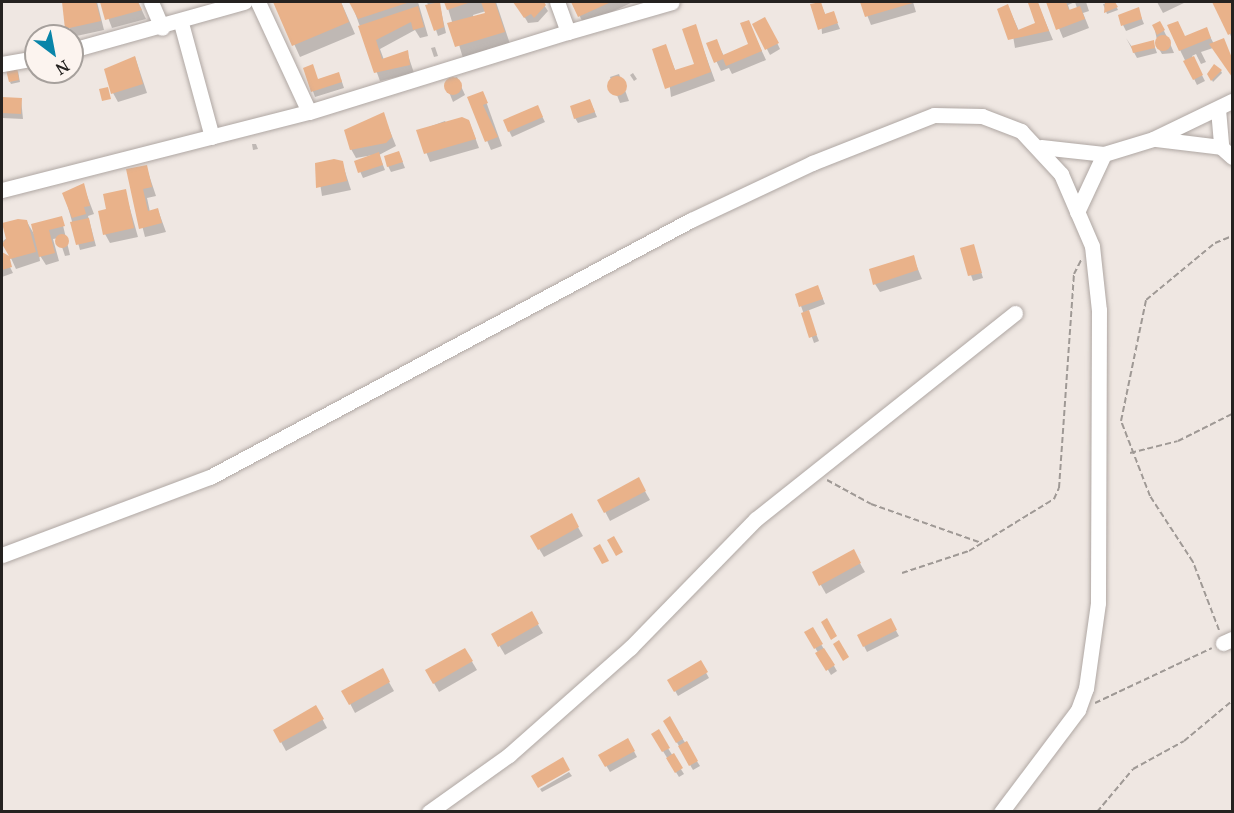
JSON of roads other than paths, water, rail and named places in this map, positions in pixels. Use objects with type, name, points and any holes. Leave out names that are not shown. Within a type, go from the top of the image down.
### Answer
[{"type":"street","points":[[151,2],[162,28]]},
{"type":"street","points":[[84,47],[181,23],[244,2]]},
{"type":"street","points":[[258,2],[309,112]]},
{"type":"street","points":[[557,2],[568,32]]},
{"type":"street","points":[[2,190],[309,112],[672,2]]},
{"type":"street","points":[[181,23],[212,137]]},
{"type":"street","points":[[2,64],[24,60]]},
{"type":"street","points":[[1041,147],[1104,154],[1153,139],[1233,102]]},
{"type":"street","points":[[1153,139],[1227,152],[1218,109]]},
{"type":"street","points":[[2,555],[210,477],[691,220],[812,163],[934,115],[982,116],[1021,131],[1041,147],[1061,174],[1092,246],[1099,310],[1098,603],[1078,711],[1001,812]]},
{"type":"street","points":[[1077,212],[1104,154]]},
{"type":"street","points":[[429,812],[509,755],[630,648],[756,519],[811,472],[1016,313]]}]
